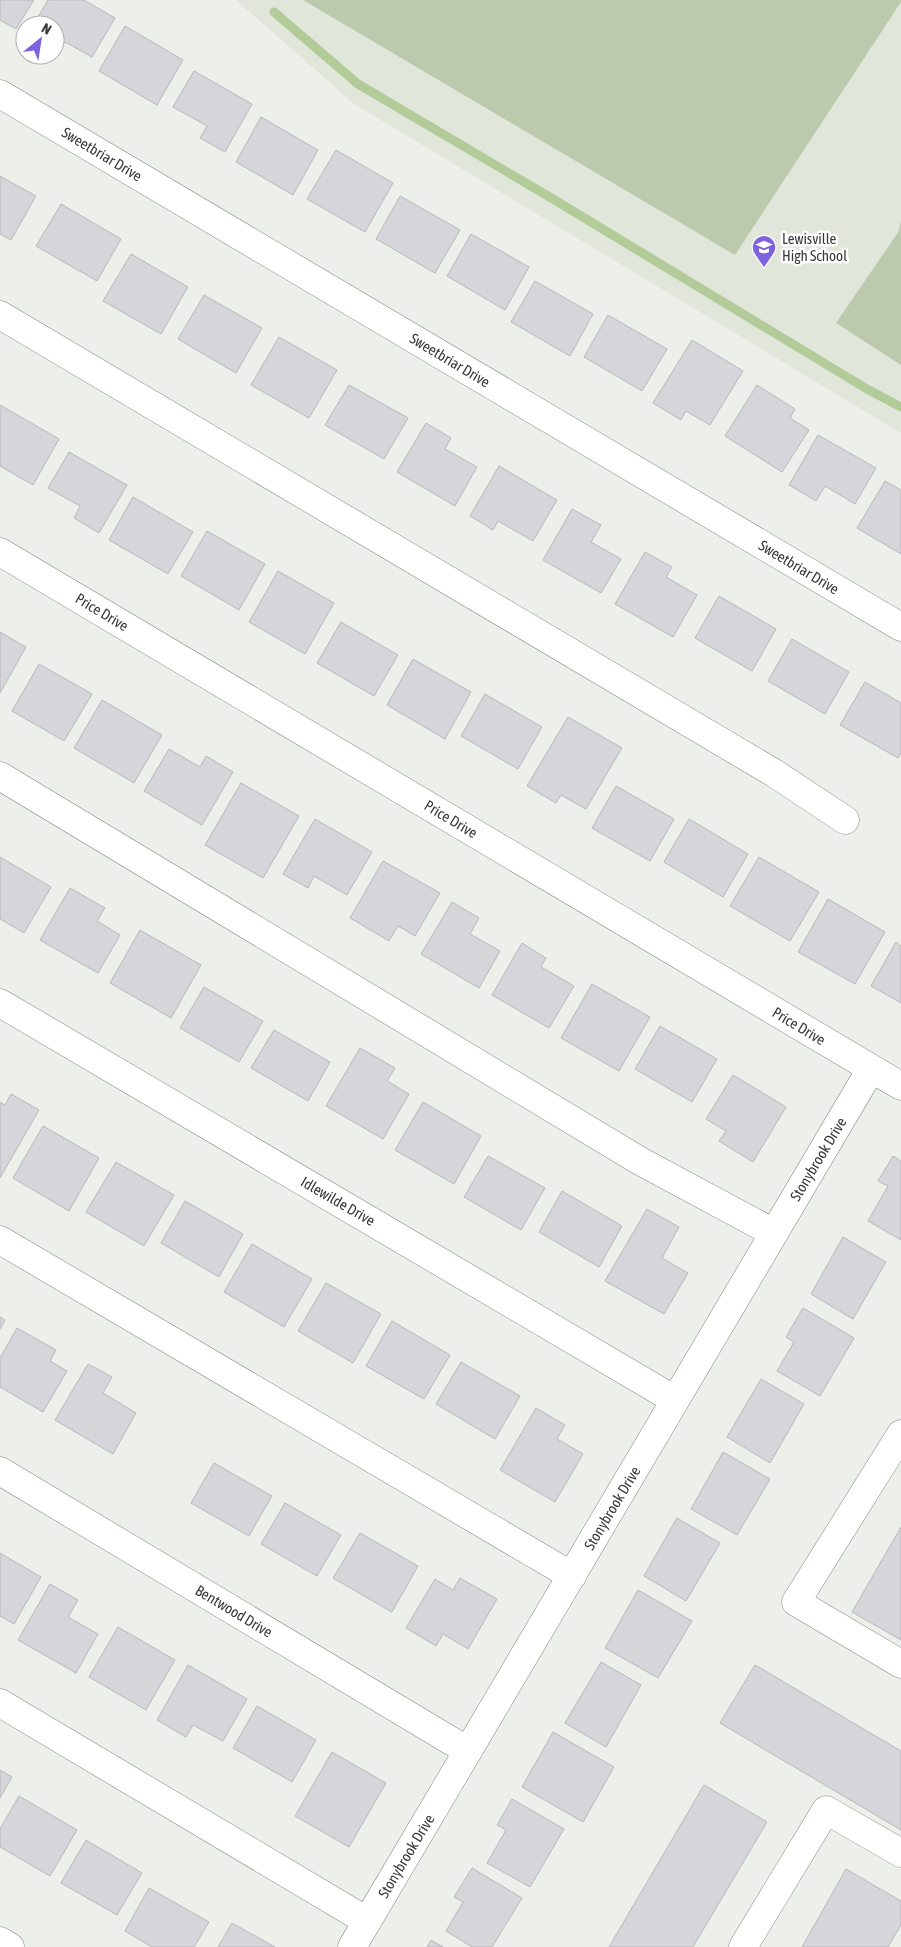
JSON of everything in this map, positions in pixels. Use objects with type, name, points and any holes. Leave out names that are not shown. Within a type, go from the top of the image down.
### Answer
[{"type":"street","name":"Sweetbriar Drive","points":[[0,94],[901,627]]},
{"type":"street","points":[[0,315],[774,773],[845,820]]},
{"type":"street","name":"Price Drive","points":[[0,552],[901,1086]]},
{"type":"street","points":[[0,776],[640,1162],[774,1233]]},
{"type":"street","name":"Idlewilde Drive","points":[[0,1003],[675,1400]]},
{"type":"street","name":"Stonybrook Drive","points":[[352,1947],[872,1069]]},
{"type":"street","points":[[0,1240],[572,1576]]},
{"type":"street","points":[[901,1434],[796,1602],[901,1664]]},
{"type":"street","name":"Bentwood Drive","points":[[0,1471],[468,1751]]},
{"type":"street","points":[[0,1703],[367,1921]]},
{"type":"street","points":[[743,1947],[826,1810],[901,1853]]},
{"type":"street","points":[[0,1941],[10,1947]]},
{"type":"shaded area","name":"Lewisville High School","points":[[236,0],[901,0],[901,433],[354,104]]},
{"type":"green space","points":[[303,0],[901,0],[901,2],[735,255]]},
{"type":"green space","points":[[901,220],[901,365],[836,323],[899,231]]},
{"type":"building","points":[[0,0],[34,0],[25,15],[15,15],[15,28],[0,20]]},
{"type":"building","points":[[48,0],[84,0],[115,18],[92,57],[65,42],[65,15],[39,15]]},
{"type":"building","points":[[125,26],[183,60],[157,105],[99,71]]},
{"type":"building","points":[[194,71],[252,104],[225,152],[200,138],[207,126],[173,107]]},
{"type":"building","points":[[261,117],[318,150],[293,195],[236,162]]},
{"type":"building","points":[[336,150],[393,183],[365,232],[307,199]]},
{"type":"building","points":[[0,176],[36,196],[11,240],[0,234]]},
{"type":"building","points":[[400,196],[460,230],[435,273],[376,239]]},
{"type":"building","points":[[61,204],[121,239],[97,281],[36,246]]},
{"type":"building","points":[[471,234],[529,267],[505,310],[447,276]]},
{"type":"building","points":[[131,254],[188,287],[161,334],[103,301]]},
{"type":"building","points":[[535,281],[593,314],[570,356],[511,322]]},
{"type":"building","points":[[204,295],[262,328],[236,373],[178,339]]},
{"type":"building","points":[[608,315],[667,349],[642,391],[584,357]]},
{"type":"building","points":[[279,337],[337,370],[309,418],[251,385]]},
{"type":"building","points":[[692,340],[743,371],[710,425],[686,411],[681,420],[653,403]]},
{"type":"building","points":[[349,385],[408,418],[384,459],[325,425]]},
{"type":"building","points":[[757,385],[795,409],[790,418],[809,430],[782,472],[725,436]]},
{"type":"building","points":[[0,405],[59,439],[33,485],[0,466]]},
{"type":"building","points":[[426,423],[451,438],[445,449],[477,467],[455,506],[397,472]]},
{"type":"building","points":[[818,435],[876,468],[855,504],[825,486],[816,501],[789,485]]},
{"type":"building","points":[[69,452],[127,485],[99,533],[74,518],[80,506],[48,488]]},
{"type":"building","points":[[499,466],[557,500],[533,541],[498,521],[493,530],[470,516]]},
{"type":"building","points":[[885,481],[901,490],[901,554],[857,528]]},
{"type":"building","points":[[133,497],[193,532],[168,574],[109,540]]},
{"type":"building","points":[[572,509],[601,525],[591,542],[621,559],[601,593],[543,560]]},
{"type":"building","points":[[207,531],[265,564],[239,610],[181,576]]},
{"type":"building","points":[[645,552],[672,567],[666,577],[697,595],[673,637],[615,604]]},
{"type":"building","points":[[278,571],[334,603],[305,654],[249,622]]},
{"type":"building","points":[[719,596],[776,629],[752,671],[695,638]]},
{"type":"building","points":[[341,622],[398,655],[374,696],[317,663]]},
{"type":"building","points":[[0,632],[26,647],[0,693]]},
{"type":"building","points":[[792,639],[849,672],[825,714],[768,681]]},
{"type":"building","points":[[413,659],[471,692],[445,739],[387,705]]},
{"type":"building","points":[[39,664],[92,694],[64,741],[12,711]]},
{"type":"building","points":[[865,682],[901,703],[901,753],[898,758],[840,725]]},
{"type":"building","points":[[485,694],[542,727],[518,769],[461,736]]},
{"type":"building","points":[[102,700],[162,735],[134,783],[74,748]]},
{"type":"building","points":[[568,717],[622,748],[586,809],[561,795],[556,803],[527,786]]},
{"type":"building","points":[[169,749],[200,767],[206,756],[233,772],[202,825],[144,791]]},
{"type":"building","points":[[241,783],[299,816],[263,878],[205,845]]},
{"type":"building","points":[[616,786],[674,819],[650,861],[592,828]]},
{"type":"building","points":[[315,819],[372,852],[347,895],[314,876],[308,888],[283,874]]},
{"type":"building","points":[[689,819],[748,854],[723,897],[664,862]]},
{"type":"building","points":[[0,857],[51,887],[24,933],[0,919]]},
{"type":"building","points":[[759,857],[819,892],[790,941],[730,906]]},
{"type":"building","points":[[383,861],[440,893],[415,936],[398,926],[389,941],[350,918]]},
{"type":"building","points":[[70,888],[105,908],[97,921],[120,935],[98,973],[40,940]]},
{"type":"building","points":[[828,899],[885,932],[855,984],[798,952]]},
{"type":"building","points":[[452,902],[479,918],[470,934],[500,951],[479,988],[421,954]]},
{"type":"building","points":[[140,930],[201,965],[171,1018],[110,983]]},
{"type":"building","points":[[896,942],[901,946],[901,1003],[871,986]]},
{"type":"building","points":[[522,943],[546,958],[541,967],[574,986],[549,1028],[492,995]]},
{"type":"building","points":[[592,984],[650,1017],[619,1071],[561,1038]]},
{"type":"building","points":[[204,987],[263,1021],[239,1062],[180,1028]]},
{"type":"building","points":[[660,1026],[717,1059],[692,1102],[635,1069]]},
{"type":"building","points":[[274,1030],[330,1062],[308,1101],[251,1068]]},
{"type":"building","points":[[360,1048],[395,1068],[387,1081],[409,1094],[383,1139],[326,1106]]},
{"type":"building","points":[[733,1075],[786,1107],[753,1162],[719,1141],[726,1131],[706,1119]]},
{"type":"building","points":[[11,1094],[39,1110],[0,1178],[0,1102],[5,1105]]},
{"type":"building","points":[[423,1102],[481,1136],[454,1184],[395,1150]]},
{"type":"building","points":[[43,1126],[99,1158],[69,1211],[13,1178]]},
{"type":"building","points":[[488,1156],[545,1188],[521,1230],[464,1197]]},
{"type":"building","points":[[893,1156],[901,1161],[901,1240],[868,1221],[888,1186],[878,1181]]},
{"type":"building","points":[[116,1162],[174,1195],[144,1246],[86,1212]]},
{"type":"building","points":[[562,1191],[622,1226],[599,1267],[539,1232]]},
{"type":"building","points":[[185,1201],[243,1234],[219,1277],[161,1243]]},
{"type":"building","points":[[647,1209],[679,1227],[662,1258],[688,1273],[664,1314],[605,1281]]},
{"type":"building","points":[[843,1237],[886,1262],[853,1319],[811,1294]]},
{"type":"building","points":[[252,1244],[312,1279],[284,1327],[224,1292]]},
{"type":"building","points":[[326,1283],[381,1314],[353,1363],[298,1331]]},
{"type":"building","points":[[803,1308],[854,1338],[820,1396],[777,1371],[794,1342],[786,1337]]},
{"type":"building","points":[[0,1317],[5,1320],[0,1329]]},
{"type":"building","points":[[392,1321],[450,1355],[424,1399],[366,1366]]},
{"type":"building","points":[[17,1328],[56,1350],[50,1361],[67,1371],[43,1412],[0,1387],[0,1358]]},
{"type":"building","points":[[461,1362],[520,1396],[495,1439],[436,1404]]},
{"type":"building","points":[[88,1364],[112,1377],[103,1393],[136,1413],[113,1454],[55,1420]]},
{"type":"building","points":[[761,1379],[804,1404],[770,1463],[727,1437]]},
{"type":"building","points":[[536,1408],[565,1425],[557,1439],[583,1454],[555,1502],[500,1470]]},
{"type":"building","points":[[723,1452],[770,1479],[737,1535],[691,1509]]},
{"type":"building","points":[[214,1463],[272,1496],[249,1536],[191,1503]]},
{"type":"building","points":[[285,1503],[341,1535],[317,1576],[261,1544]]},
{"type":"building","points":[[677,1518],[720,1543],[686,1601],[644,1576]]},
{"type":"building","points":[[901,1527],[901,1640],[852,1612]]},
{"type":"building","points":[[360,1533],[418,1566],[392,1612],[333,1578]]},
{"type":"building","points":[[0,1553],[41,1577],[14,1624],[0,1616]]},
{"type":"building","points":[[460,1578],[497,1599],[468,1649],[443,1634],[436,1646],[406,1628],[435,1579],[453,1590]]},
{"type":"building","points":[[50,1584],[78,1600],[68,1617],[98,1634],[76,1673],[18,1640]]},
{"type":"building","points":[[638,1590],[692,1621],[658,1678],[605,1648]]},
{"type":"building","points":[[118,1627],[175,1660],[146,1710],[89,1677]]},
{"type":"building","points":[[601,1662],[641,1685],[606,1747],[565,1723]]},
{"type":"building","points":[[188,1665],[247,1699],[223,1741],[193,1725],[186,1737],[157,1720]]},
{"type":"building","points":[[755,1665],[901,1751],[901,1830],[720,1723]]},
{"type":"building","points":[[257,1706],[316,1740],[292,1782],[233,1748]]},
{"type":"building","points":[[553,1732],[614,1767],[583,1822],[522,1787]]},
{"type":"building","points":[[332,1752],[386,1783],[349,1847],[295,1816]]},
{"type":"building","points":[[0,1770],[12,1777],[0,1798]]},
{"type":"building","points":[[704,1785],[767,1822],[693,1947],[609,1947]]},
{"type":"building","points":[[19,1796],[77,1830],[50,1876],[0,1847],[0,1829]]},
{"type":"building","points":[[512,1799],[564,1829],[530,1887],[487,1863],[506,1830],[497,1825]]},
{"type":"building","points":[[86,1840],[142,1873],[117,1915],[61,1883]]},
{"type":"building","points":[[472,1868],[522,1898],[492,1947],[472,1947],[446,1931],[463,1902],[454,1897]]},
{"type":"building","points":[[846,1869],[901,1901],[901,1925],[888,1947],[802,1947]]},
{"type":"building","points":[[149,1888],[209,1922],[194,1947],[152,1947],[125,1931]]},
{"type":"building","points":[[232,1923],[275,1947],[218,1947]]},
{"type":"building","points":[[431,1940],[443,1947],[427,1947]]},
{"type":"waterway","points":[[274,12],[358,84],[553,199],[867,389],[901,407]]},
{"type":"place","name":"Lewisville High School","points":[[764,268]]}]
